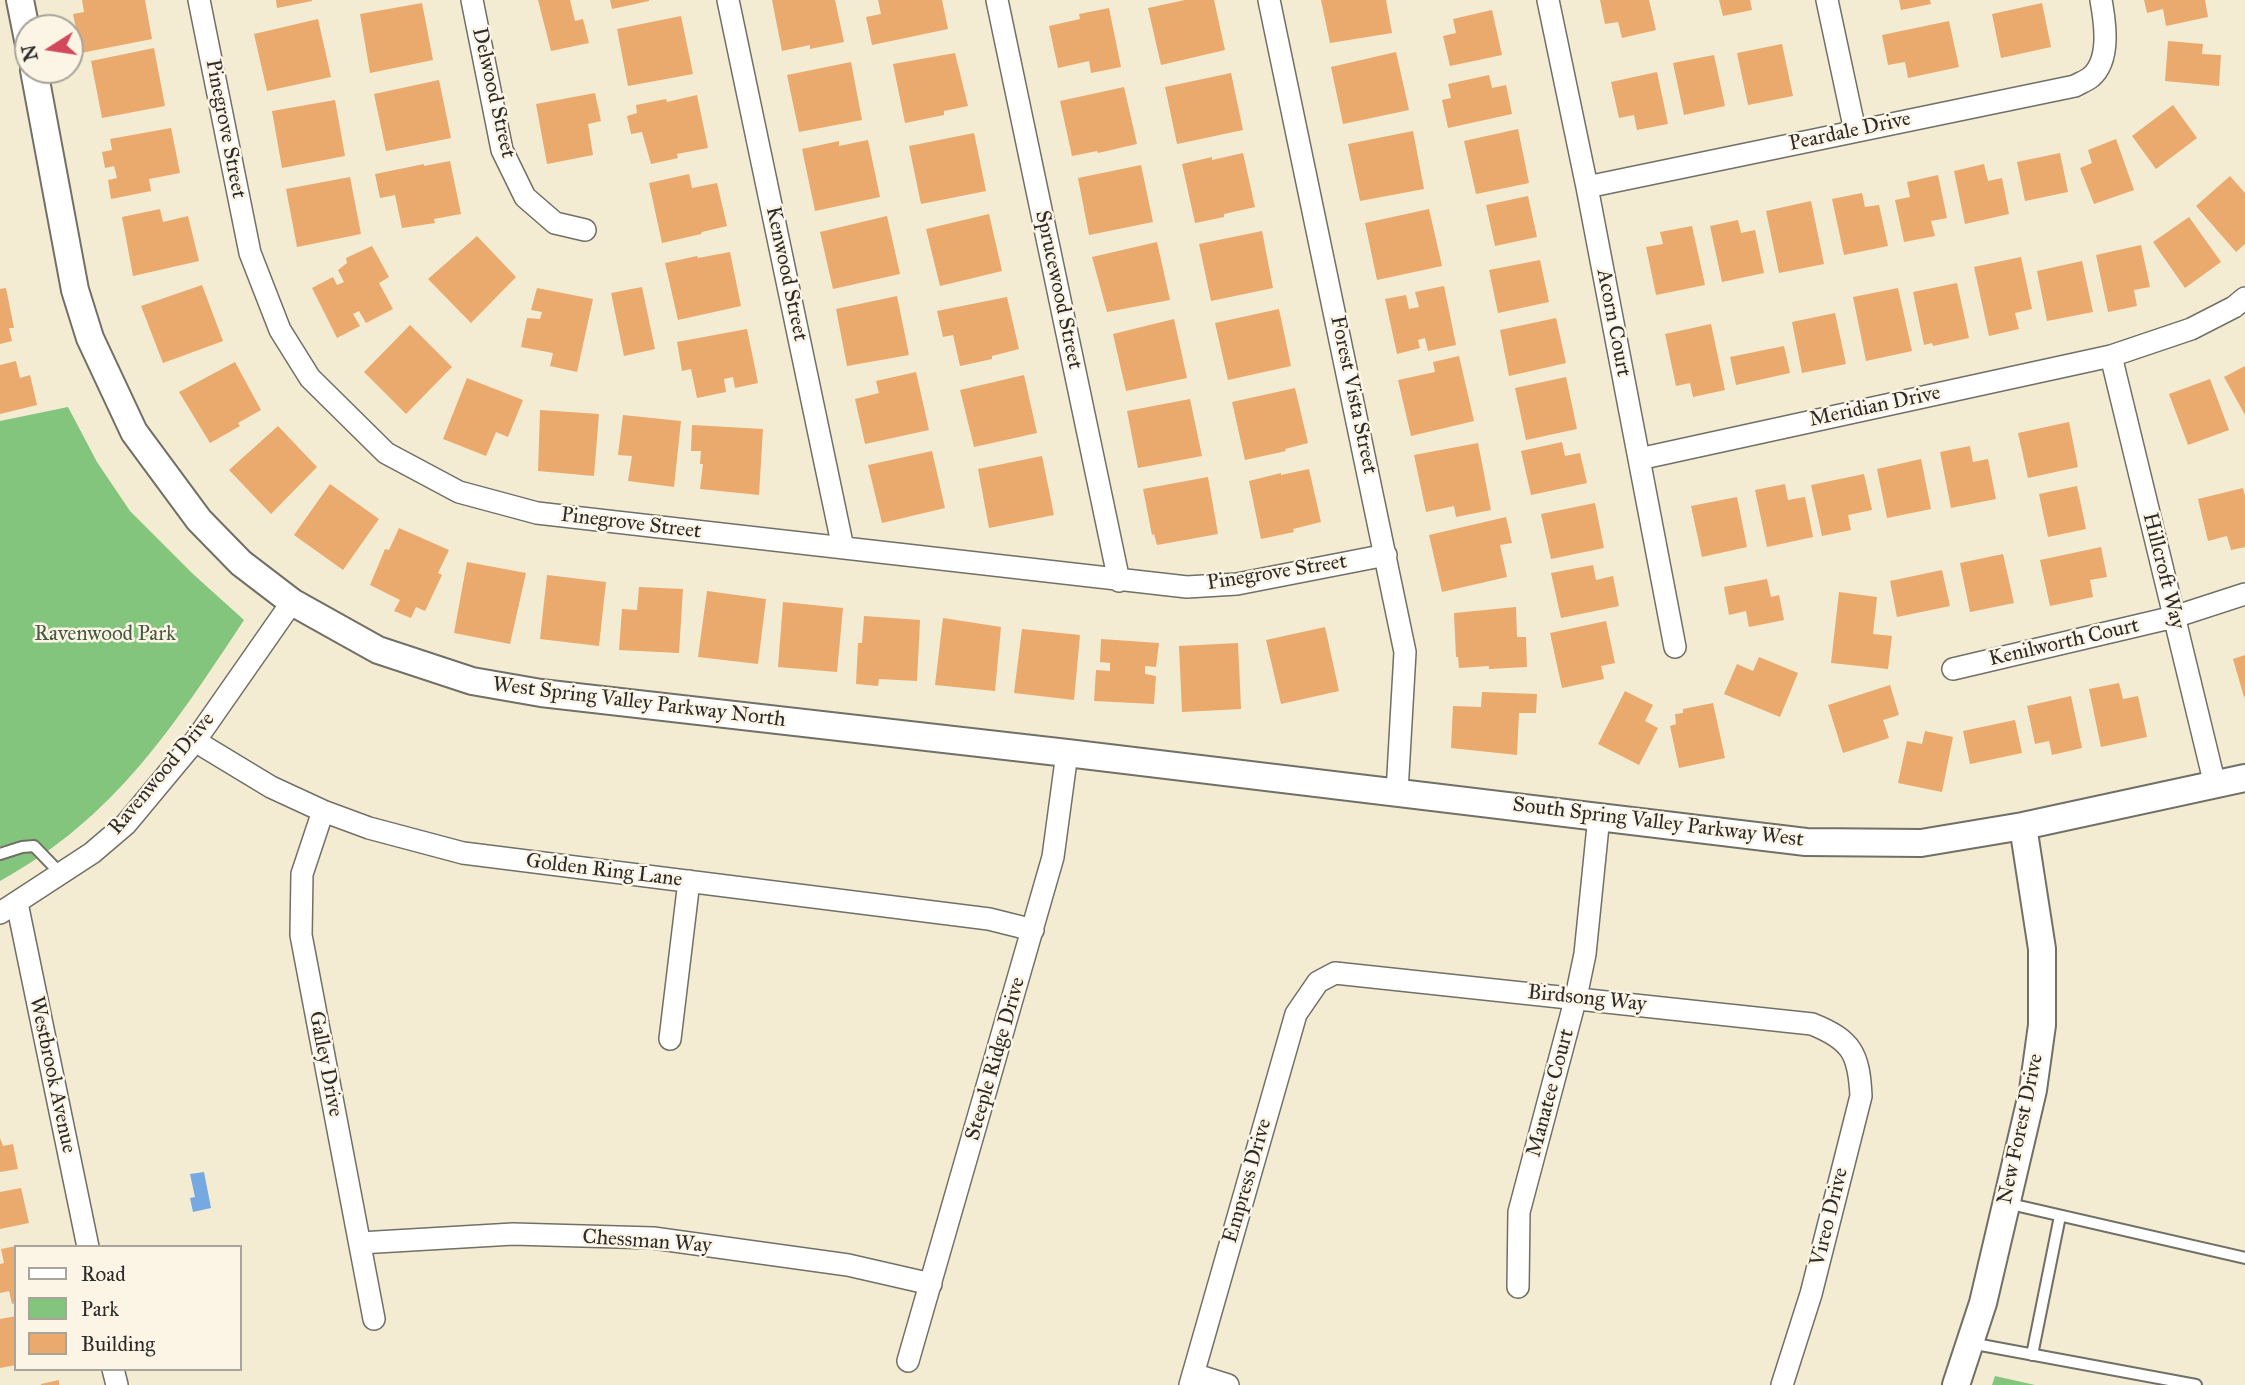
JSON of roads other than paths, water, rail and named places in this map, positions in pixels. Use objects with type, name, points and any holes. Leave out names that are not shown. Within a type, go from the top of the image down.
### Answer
[{"type":"street","name":"Pinegrove Street","points":[[199,0],[250,253],[279,330],[310,378],[386,453],[459,492],[537,513],[1187,587],[1237,584],[1386,555]]},
{"type":"street","name":"Delwood Street","points":[[472,0],[502,150],[525,197],[555,223],[585,230]]},
{"type":"street","name":"Kenwood Street","points":[[728,0],[843,548]]},
{"type":"street","name":"Sprucewood Street","points":[[997,0],[1119,581]]},
{"type":"street","name":"Forest Vista Street","points":[[1269,0],[1405,652],[1397,792]]},
{"type":"street","name":"Acorn Court","points":[[1548,0],[1587,187],[1675,647]]},
{"type":"street","points":[[1828,0],[1855,131]]},
{"type":"street","name":"Peardale Drive","points":[[1587,187],[2075,86],[2092,76],[2102,60],[2105,22],[2101,0]]},
{"type":"street","name":"West Spring Valley Parkway North","points":[[37,84],[75,289],[90,338],[134,432],[199,520],[241,563],[292,602],[378,650],[472,681],[541,693],[1067,753]]},
{"type":"street","name":"Meridian Drive","points":[[1639,458],[2111,356],[2191,329],[2234,307],[2245,298]]},
{"type":"street","name":"Hillcroft Way","points":[[2111,356],[2215,785]]},
{"type":"street","name":"Kenilworth Court","points":[[1953,669],[2174,617],[2245,594]]},
{"type":"street","name":"Ravenwood Drive","points":[[8,908],[92,853],[126,824],[195,741],[292,602]]},
{"type":"street","name":"Golden Ring Lane","points":[[195,741],[271,787],[323,811],[369,828],[463,853],[989,919],[1033,930]]},
{"type":"street","name":"South Spring Valley Parkway West","points":[[1067,753],[1806,842],[1921,843],[2024,827],[2245,778]]},
{"type":"street","name":"Steeple Ridge Drive","points":[[908,1361],[1053,857],[1067,753]]},
{"type":"street","name":"Galley Drive","points":[[323,811],[302,874],[300,935],[374,1319]]},
{"type":"street","name":"Manatee Court","points":[[1518,1287],[1519,1212],[1576,998],[1585,954],[1599,817]]},
{"type":"street","name":"New Forest Drive","points":[[1956,1385],[1983,1303],[2033,1090],[2042,1025],[2042,949],[2024,827]]},
{"type":"street","points":[[670,1040],[689,881]]},
{"type":"street","name":"Westbrook Avenue","points":[[8,908],[88,1245]]},
{"type":"street","name":"Birdsong Way","points":[[1318,982],[1335,973],[1812,1024],[1833,1032],[1850,1048]]},
{"type":"street","name":"Empress Drive","points":[[1191,1379],[1296,1014],[1318,982]]},
{"type":"street","name":"Vireo Drive","points":[[1782,1385],[1811,1294],[1861,1096],[1860,1069],[1850,1048]]},
{"type":"street","name":"Chessman Way","points":[[360,1243],[513,1234],[653,1238],[848,1265],[931,1284]]},
{"type":"street","points":[[1191,1379],[1228,1385]]},
{"type":"lane","points":[[0,854],[34,846],[61,874]]},
{"type":"lane","points":[[2006,1203],[2245,1258]]},
{"type":"lane","points":[[2032,1355],[2060,1216]]},
{"type":"lane","points":[[1970,1343],[2196,1385]]},
{"type":"water","points":[[204,1172],[211,1208],[193,1212],[190,1198],[195,1197],[190,1174]]},
{"type":"park label","name":"Ravenwood Park","points":[[105,635]]}]
